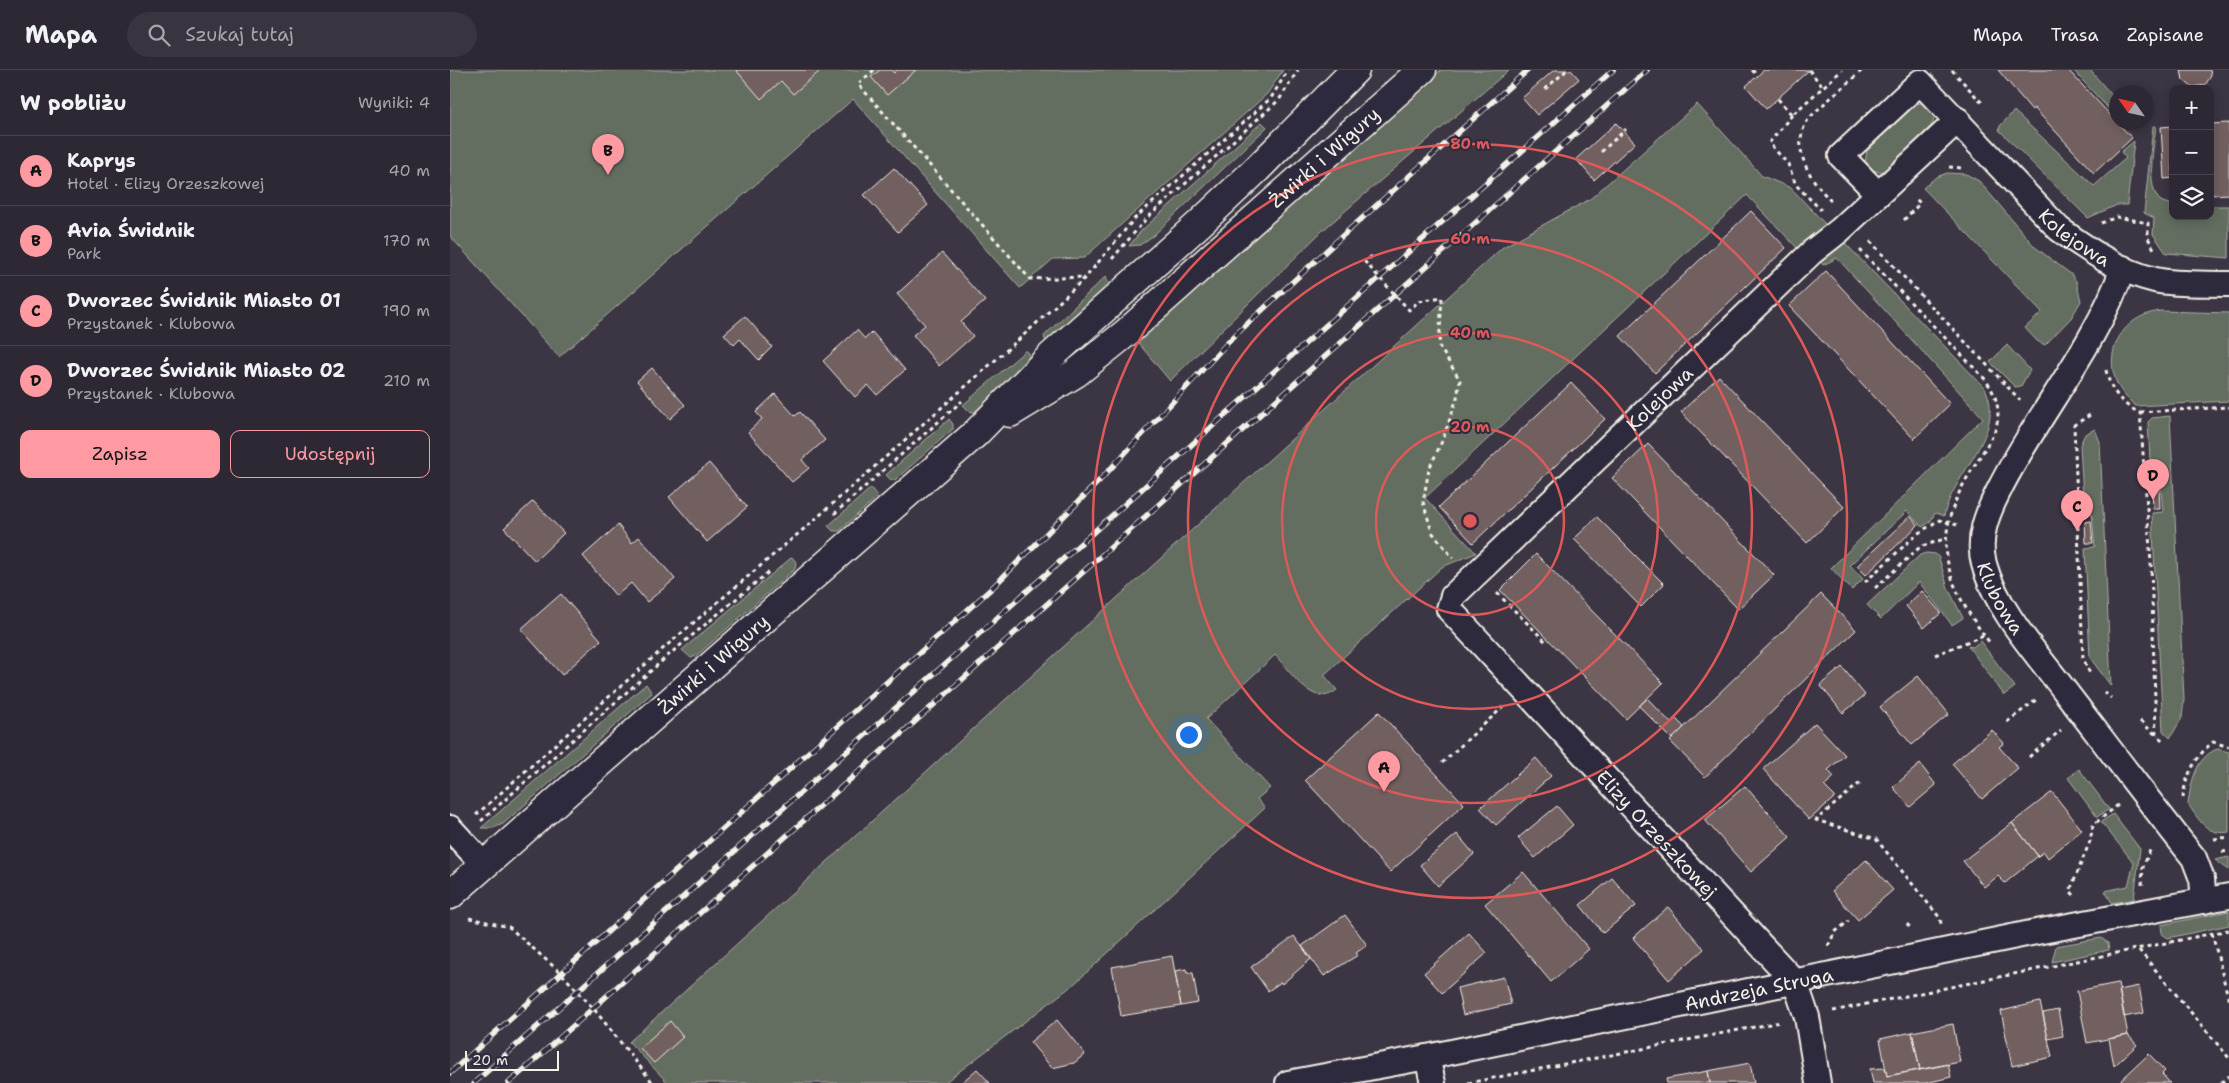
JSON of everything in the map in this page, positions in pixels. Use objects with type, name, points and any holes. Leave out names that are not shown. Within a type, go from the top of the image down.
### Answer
[{"type":"main road","name":"Żwirki i Wigury","points":[[456,906],[484,866],[976,433],[1049,358],[1257,169],[1355,70]]},
{"type":"main road","name":"Żwirki i Wigury","points":[[976,433],[1076,373],[1126,333],[1422,70]]},
{"type":"street","name":"Kolejowa","points":[[1878,194],[1841,156],[1920,82],[2059,228],[2079,243],[2123,268],[2155,280],[2229,284]]},
{"type":"street","name":"Kolejowa","points":[[1449,609],[1453,596],[1482,584],[1812,252],[1840,230],[1958,120]]},
{"type":"street","name":"Klubowa","points":[[2123,268],[2114,293],[2096,328],[2023,445],[1998,492],[1983,530],[1982,552],[1984,564],[1993,587],[2026,639],[2194,858],[2202,879],[2204,901]]},
{"type":"street","name":"Elizy Orzeszkowej","points":[[1449,609],[1522,690],[1795,982],[1807,1017],[1818,1083]]},
{"type":"street","points":[[455,833],[484,866]]},
{"type":"street","name":"Andrzeja Struga","points":[[1288,1083],[2229,896]]},
{"type":"street","points":[[1427,1056],[1433,1083]]},
{"type":"path","points":[[874,70],[858,84],[1030,279],[1086,277]]},
{"type":"path","points":[[455,833],[665,647],[870,472],[1086,277],[1135,218],[1270,98],[1288,70]]},
{"type":"path","points":[[1109,264],[1146,219],[1279,100],[1298,70]]},
{"type":"path","points":[[1545,89],[1567,70]]},
{"type":"path","points":[[1752,70],[1758,76]]},
{"type":"path","points":[[1809,70],[1823,86]]},
{"type":"path","points":[[1768,143],[1792,115],[1842,70]]},
{"type":"path","points":[[1799,143],[1807,121],[1862,70]]},
{"type":"path","points":[[1952,70],[1982,101],[1984,109]]},
{"type":"path","points":[[1778,99],[1792,115]]},
{"type":"path","points":[[1601,152],[1626,129]]},
{"type":"path","points":[[1944,167],[1964,168]]},
{"type":"path","points":[[1904,220],[1920,203],[1915,198],[1914,192]]},
{"type":"path","points":[[2095,225],[2117,217],[2148,223],[2148,238],[2157,252]]},
{"type":"path","points":[[1372,256],[1365,262],[1410,310],[1419,301],[1442,297],[1438,346],[1460,380],[1458,398],[1429,469],[1423,502],[1432,532],[1482,584],[1546,642]]},
{"type":"path","points":[[2106,365],[2110,382],[2119,397],[2131,410],[2140,412],[2229,407]]},
{"type":"path","points":[[832,516],[968,396]]},
{"type":"path","points":[[2140,412],[2151,563],[2156,735]]},
{"type":"path","points":[[2090,415],[2074,425],[2083,658],[2095,682]]},
{"type":"path","points":[[1865,582],[1917,534],[1939,520],[1960,525]]},
{"type":"path","points":[[1875,588],[1920,547],[1947,538]]},
{"type":"path","points":[[455,833],[775,567]]},
{"type":"path","points":[[1935,655],[1989,632]]},
{"type":"path","points":[[2099,688],[2111,698]]},
{"type":"path","points":[[1442,763],[1522,690]]},
{"type":"path","points":[[2007,722],[2039,698]]},
{"type":"path","points":[[2140,721],[2165,742]]},
{"type":"path","points":[[2029,757],[2066,725]]},
{"type":"path","points":[[2183,800],[2185,780],[2207,747],[2213,742],[2229,747]]},
{"type":"path","points":[[1860,783],[1816,820],[1876,839],[1940,918],[1948,951]]},
{"type":"path","points":[[2096,921],[2070,891],[2090,841],[2094,824],[2125,801]]},
{"type":"path","points":[[2142,888],[2143,867],[2149,850],[2153,846]]},
{"type":"path","points":[[2204,901],[2229,1001]]},
{"type":"path","points":[[456,906],[509,927],[562,974],[594,1009],[654,1083]]},
{"type":"path","points":[[1468,1083],[1807,1017],[2229,930]]},
{"type":"path","points":[[2139,950],[2229,1058]]},
{"type":"path","points":[[2221,1083],[2229,1076]]},
{"type":"green space","points":[[450,70],[1283,70],[1267,94],[1084,258],[1053,259],[1020,288],[853,99],[559,357],[450,236]]},
{"type":"green space","points":[[1441,70],[1509,70],[1322,231],[1170,381],[1135,339],[1212,277]]},
{"type":"green space","points":[[2073,70],[2090,70],[2109,92],[2109,109]]},
{"type":"green space","points":[[1921,103],[1931,108],[1934,114],[1932,125],[1887,169],[1881,172],[1871,170],[1865,162],[1867,151],[1915,104]]},
{"type":"green space","points":[[1697,104],[1762,176],[1791,188],[1827,226],[1800,251],[1747,195],[1425,498],[1476,553],[1442,567],[1324,675],[1337,690],[1328,695],[1319,695],[1311,692],[1295,679],[1275,655],[1206,719],[1270,788],[1257,799],[1265,808],[1073,985],[944,1083],[668,1083],[629,1042],[1503,247],[1590,199]]},
{"type":"green space","points":[[2014,111],[2094,186],[2126,158],[2121,152],[2134,141],[2127,205],[2117,205],[2088,218],[1999,130],[2000,126]]},
{"type":"green space","points":[[1262,122],[1267,127],[1154,235],[1140,245],[1129,246],[1141,231]]},
{"type":"green space","points":[[2154,126],[2156,126],[2152,154],[2153,187],[2161,201],[2169,204],[2169,220],[2214,220],[2214,206],[2229,206],[2229,258],[2166,253],[2153,234],[2154,218],[2144,213],[2153,130]]},
{"type":"green space","points":[[1947,173],[1966,174],[1979,181],[2035,247],[2072,275],[2076,281],[2081,301],[2071,318],[2045,345],[2037,341],[2025,328],[2042,312],[1923,188],[1936,177]]},
{"type":"green space","points":[[1843,241],[1985,388],[1990,405],[1989,421],[1984,437],[1957,484],[1944,516],[1935,513],[1930,522],[1922,527],[1907,511],[1850,565],[1863,579],[1852,590],[1831,568],[1983,418],[1837,258],[1823,265],[1817,259]]},
{"type":"green space","points":[[1106,276],[1109,286],[1105,295],[1052,343],[1045,340],[1044,336]]},
{"type":"green space","points":[[2160,311],[2229,313],[2229,401],[2136,406],[2123,394],[2115,379],[2112,365],[2114,350],[2120,336],[2129,325],[2143,316]]},
{"type":"green space","points":[[2007,345],[2030,370],[2021,386],[2015,387],[1990,362]]},
{"type":"green space","points":[[1026,350],[1032,361],[974,412],[969,411],[963,405]]},
{"type":"green space","points":[[2170,416],[2184,699],[2182,718],[2170,738],[2163,731],[2152,513],[2163,512],[2160,479],[2151,479],[2148,422],[2152,418]]},
{"type":"green space","points":[[949,419],[953,424],[953,429],[895,480],[891,480],[886,475]]},
{"type":"green space","points":[[2095,429],[2100,442],[2111,686],[2090,658],[2085,548],[2095,547],[2092,514],[2084,514],[2080,445],[2085,434]]},
{"type":"green space","points":[[871,488],[877,496],[875,499],[839,531],[833,531],[828,526]]},
{"type":"green space","points":[[1926,553],[1936,554],[1939,558],[1948,588],[1963,618],[1952,625],[1919,582],[1881,619],[1867,605],[1920,555]]},
{"type":"green space","points":[[792,557],[796,562],[795,569],[696,656],[691,658],[682,650]]},
{"type":"green space","points":[[1980,641],[2015,687],[2004,695],[1968,646],[1973,647]]},
{"type":"green space","points":[[646,684],[652,693],[503,824],[493,828],[481,828]]},
{"type":"green space","points":[[2217,749],[2229,752],[2229,832],[2221,833],[2204,826],[2188,804],[2195,772],[2204,758]]},
{"type":"green space","points":[[2079,769],[2109,809],[2097,817],[2068,778]]},
{"type":"green space","points":[[2113,814],[2140,849],[2134,899],[2112,903],[2105,891],[2128,886],[2134,863],[2101,822]]},
{"type":"green space","points":[[2229,857],[2229,870],[2215,860]]},
{"type":"green space","points":[[2229,911],[2229,925],[2168,938],[2162,934],[2161,925]]},
{"type":"green space","points":[[2101,938],[2108,943],[2109,950],[2052,962],[2056,946]]},
{"type":"building","points":[[736,70],[821,70],[793,94],[781,81],[761,99]]},
{"type":"building","points":[[880,70],[891,70],[894,73],[897,70],[916,70],[887,95],[871,77]]},
{"type":"building","points":[[1554,70],[1571,70],[1579,79],[1537,115],[1522,98]]},
{"type":"building","points":[[1764,70],[1809,70],[1766,109],[1746,86]]},
{"type":"building","points":[[1998,70],[2068,70],[2109,114],[2109,130],[2124,130],[2132,138],[2094,173],[2034,108],[2032,110]]},
{"type":"building","points":[[2181,70],[2210,70],[2211,76],[2205,85],[2189,85],[2183,80]]},
{"type":"building","points":[[1616,123],[1635,143],[1594,180],[1576,159]]},
{"type":"building","points":[[2229,123],[2229,194],[2214,195],[2214,124]]},
{"type":"building","points":[[2169,126],[2169,178],[2164,179],[2161,127]]},
{"type":"building","points":[[894,168],[928,205],[898,232],[864,195]]},
{"type":"building","points":[[1751,211],[1786,248],[1655,373],[1620,336]]},
{"type":"building","points":[[942,253],[985,301],[961,322],[973,336],[939,366],[913,335],[925,325],[897,294]]},
{"type":"building","points":[[1826,271],[1950,404],[1914,439],[1789,306]]},
{"type":"building","points":[[745,316],[772,347],[759,360],[740,339],[734,345],[724,334]]},
{"type":"building","points":[[857,330],[865,339],[872,332],[905,370],[877,395],[868,385],[855,397],[823,361]]},
{"type":"building","points":[[652,368],[685,405],[670,419],[637,381]]},
{"type":"building","points":[[1719,376],[1844,507],[1807,543],[1681,412]]},
{"type":"building","points":[[1571,383],[1605,419],[1473,543],[1439,507]]},
{"type":"building","points":[[775,394],[795,416],[800,412],[825,440],[802,460],[809,468],[792,482],[748,432],[762,419],[756,412]]},
{"type":"building","points":[[1648,444],[1774,575],[1738,609],[1612,478]]},
{"type":"building","points":[[709,463],[747,507],[707,542],[669,497]]},
{"type":"building","points":[[2159,487],[2160,509],[2153,509],[2152,488]]},
{"type":"building","points":[[533,501],[564,533],[535,561],[504,528]]},
{"type":"building","points":[[1910,516],[1918,525],[1866,575],[1857,566]]},
{"type":"building","points":[[1597,517],[1664,584],[1641,607],[1574,539]]},
{"type":"building","points":[[2091,521],[2093,543],[2086,543],[2085,522]]},
{"type":"building","points":[[618,525],[632,543],[639,537],[675,579],[647,602],[631,583],[616,596],[583,556]]},
{"type":"building","points":[[1536,554],[1663,683],[1626,719],[1500,590]]},
{"type":"building","points":[[1922,591],[1941,613],[1924,628],[1906,606]]},
{"type":"building","points":[[561,594],[601,640],[562,675],[521,629]]},
{"type":"building","points":[[1821,594],[1856,630],[1705,777],[1670,741]]},
{"type":"building","points":[[1842,667],[1865,695],[1843,713],[1820,685]]},
{"type":"building","points":[[1918,676],[1949,714],[1912,745],[1880,707]]},
{"type":"building","points":[[1647,698],[1671,723],[1675,718],[1684,727],[1672,739],[1639,706]]},
{"type":"building","points":[[1379,712],[1464,804],[1390,872],[1305,780]]},
{"type":"building","points":[[1815,723],[1845,755],[1828,770],[1834,777],[1824,786],[1835,797],[1809,820],[1763,769]]},
{"type":"building","points":[[1992,730],[2004,743],[1999,747],[2018,768],[1982,799],[1952,764]]},
{"type":"building","points":[[1536,758],[1551,776],[1496,825],[1480,808]]},
{"type":"building","points":[[1920,764],[1936,785],[1910,807],[1893,787]]},
{"type":"building","points":[[1745,786],[1790,837],[1751,872],[1705,820]]},
{"type":"building","points":[[2052,792],[2082,830],[2048,858],[2044,852],[2038,856],[2012,823]]},
{"type":"building","points":[[1557,806],[1573,825],[1535,858],[1518,838]]},
{"type":"building","points":[[2012,823],[2038,856],[2005,883],[1998,876],[1984,887],[1963,861]]},
{"type":"building","points":[[1457,834],[1474,854],[1438,886],[1420,865]]},
{"type":"building","points":[[1866,860],[1893,890],[1858,920],[1832,891]]},
{"type":"building","points":[[1523,872],[1589,949],[1551,982],[1485,904]]},
{"type":"building","points":[[1612,878],[1636,906],[1603,933],[1580,905]]},
{"type":"building","points":[[1668,907],[1704,949],[1669,980],[1633,938]]},
{"type":"building","points":[[1345,915],[1367,945],[1356,953],[1358,955],[1324,976],[1302,946]]},
{"type":"building","points":[[1469,933],[1487,953],[1442,993],[1424,973]]},
{"type":"building","points":[[1294,936],[1311,959],[1282,984],[1281,982],[1268,991],[1251,967]]},
{"type":"building","points":[[1172,956],[1181,1006],[1121,1016],[1112,967]]},
{"type":"building","points":[[1186,969],[1187,973],[1193,973],[1198,1003],[1181,1006],[1175,971]]},
{"type":"building","points":[[1504,977],[1511,1004],[1463,1015],[1457,988]]},
{"type":"building","points":[[2118,983],[2128,1035],[2087,1043],[2077,991]]},
{"type":"building","points":[[2139,986],[2144,1013],[2124,1017],[2119,990]]},
{"type":"building","points":[[2040,1002],[2052,1057],[2012,1066],[2001,1011]]},
{"type":"building","points":[[2058,1010],[2063,1036],[2048,1039],[2043,1013]]},
{"type":"building","points":[[1057,1020],[1085,1054],[1074,1063],[1052,1068],[1030,1042]]},
{"type":"building","points":[[670,1021],[683,1037],[654,1063],[640,1048]]},
{"type":"building","points":[[1953,1024],[1960,1062],[1920,1070],[1912,1032]]},
{"type":"building","points":[[1912,1032],[1920,1070],[1887,1076],[1880,1039]]},
{"type":"building","points":[[2128,1035],[2137,1045],[2114,1066],[2109,1039]]},
{"type":"building","points":[[2149,1054],[2165,1071],[2162,1074],[2170,1083],[2119,1082]]},
{"type":"building","points":[[1750,1063],[1754,1083],[1710,1083],[1708,1071]]},
{"type":"building","points":[[1948,1064],[1951,1077],[1926,1083],[1873,1083],[1870,1069],[1885,1068],[1887,1076]]},
{"type":"building","points":[[977,1069],[990,1083],[961,1083]]},
{"type":"building","points":[[1708,1071],[1710,1083],[1667,1083],[1666,1079]]},
{"type":"railway","points":[[450,1073],[992,588],[1101,479],[1232,338],[1340,238],[1528,70]]},
{"type":"railway","points":[[474,1083],[1613,70]]},
{"type":"railway","points":[[509,1083],[1647,70]]},
{"type":"place","name":"Avia Świdnik","points":[[608,175]]},
{"type":"place","name":"Dworzec Świdnik Miasto 02","points":[[2153,500]]},
{"type":"place","name":"Dworzec Świdnik Miasto 01","points":[[2077,531]]},
{"type":"place","name":"Kaprys","points":[[1384,792]]}]
